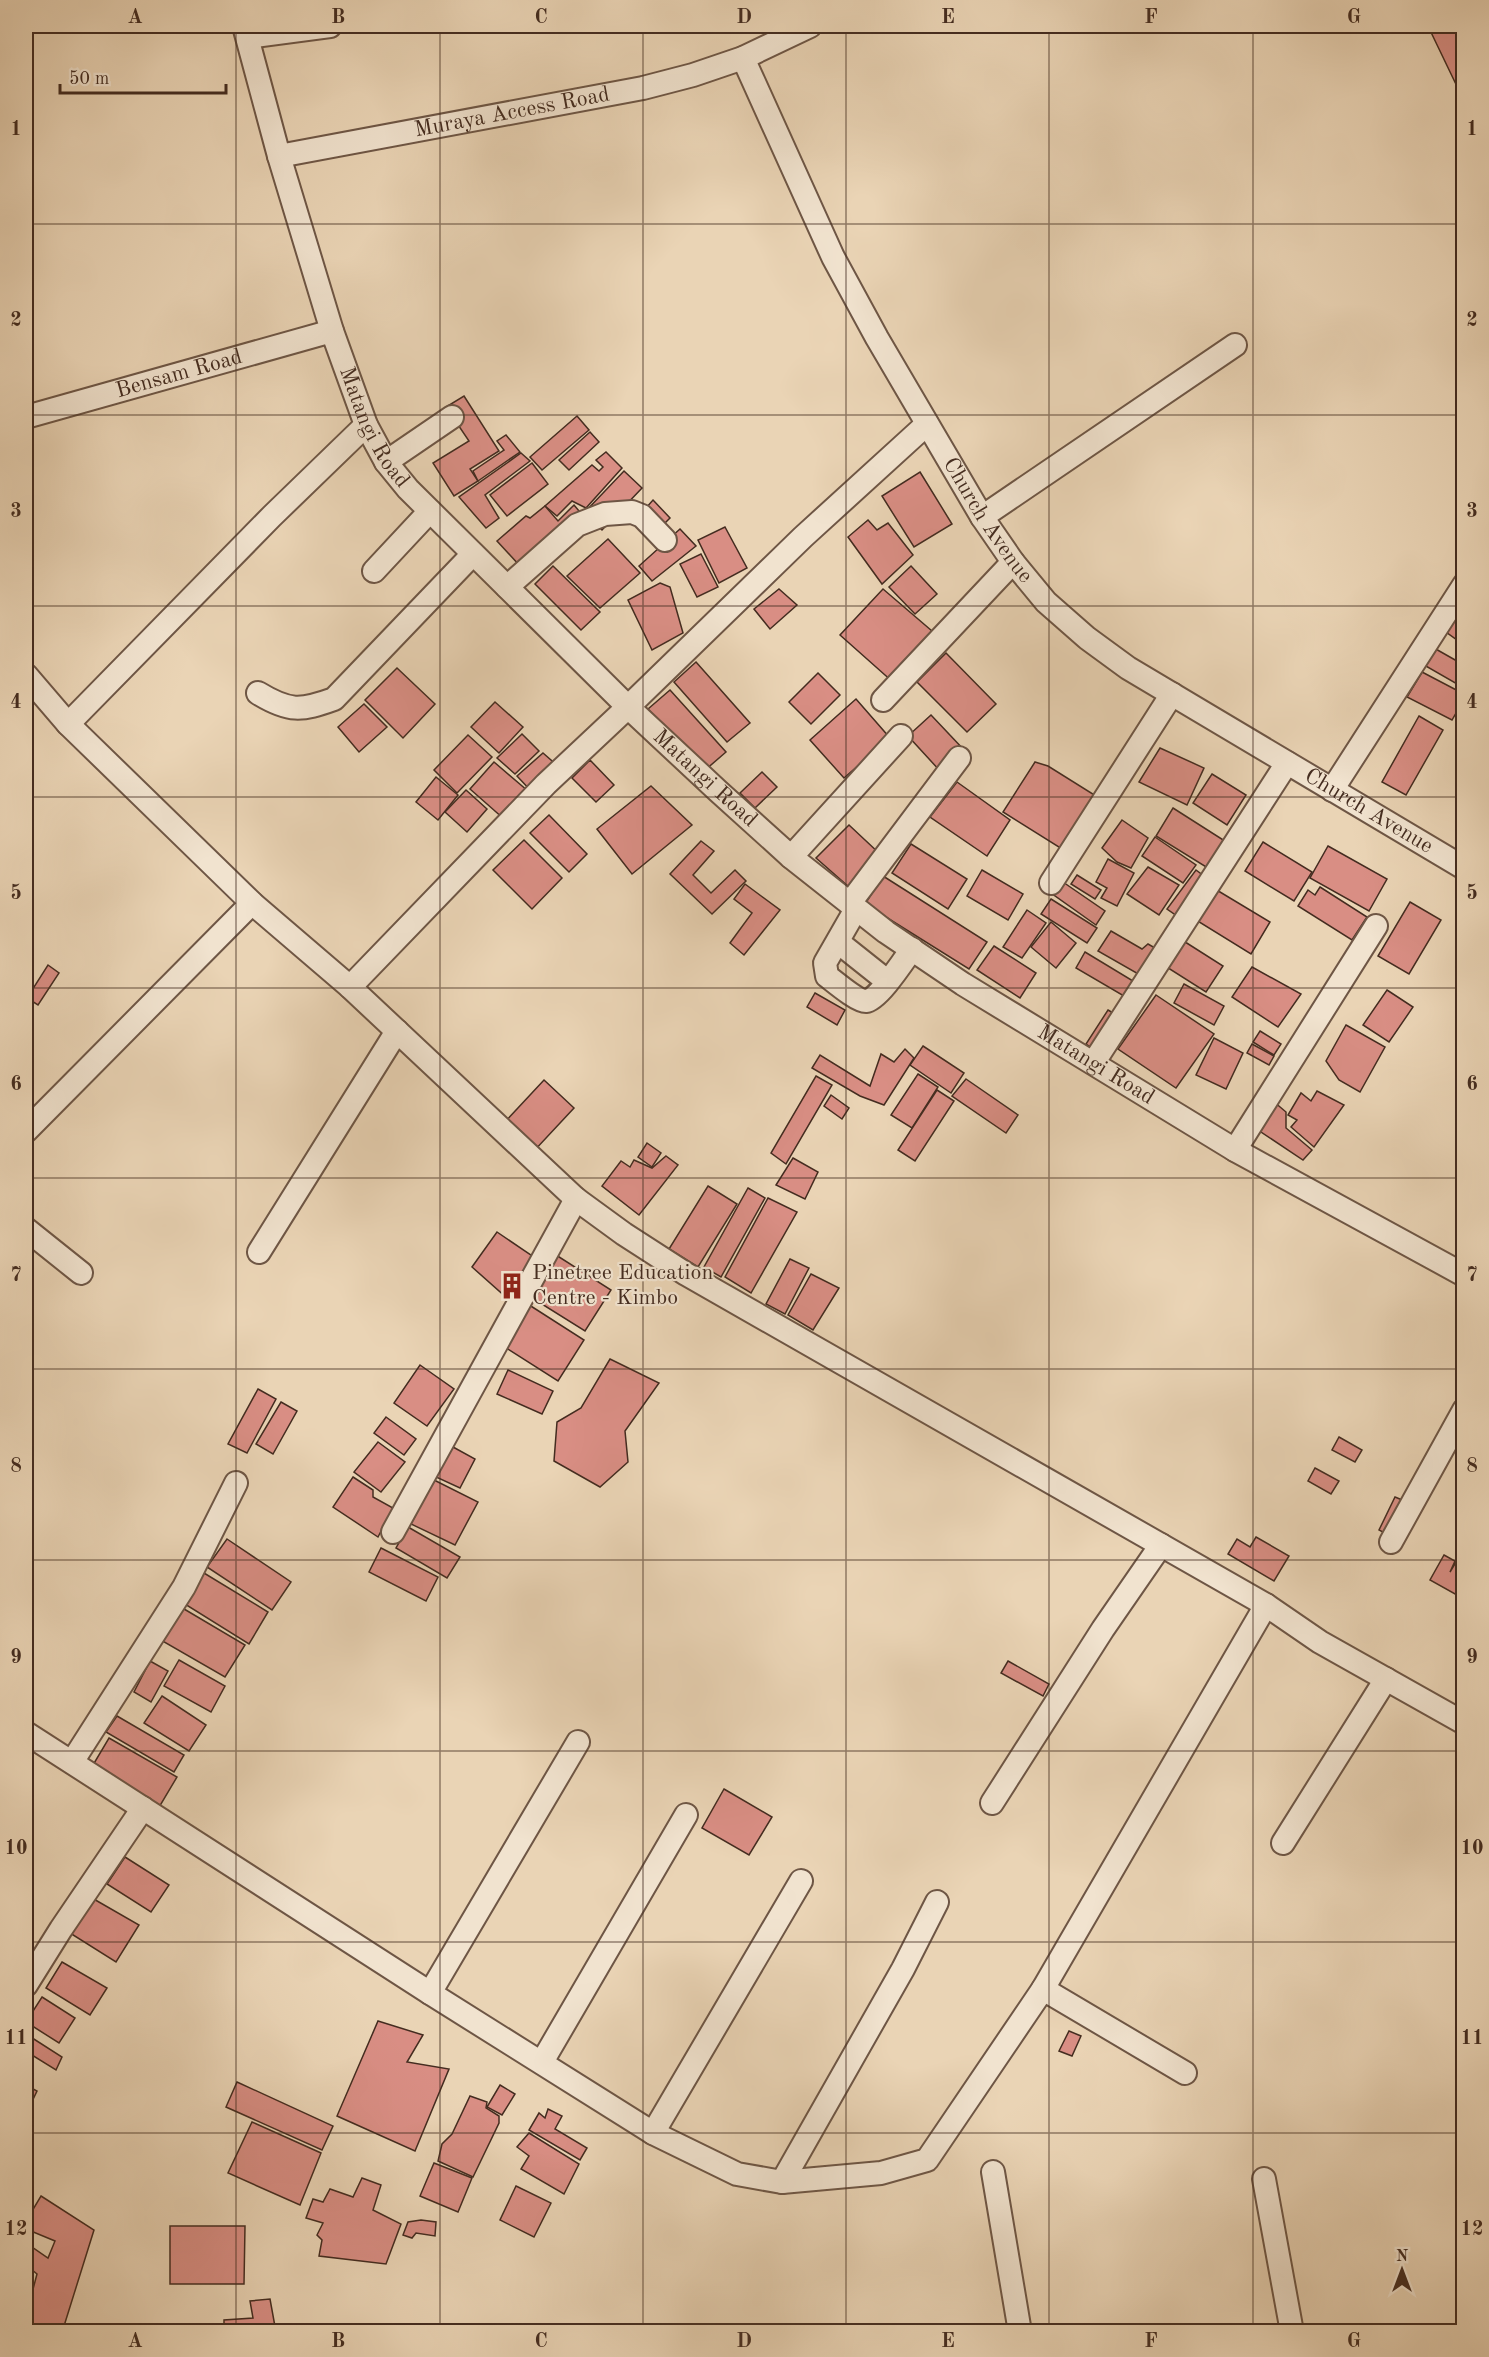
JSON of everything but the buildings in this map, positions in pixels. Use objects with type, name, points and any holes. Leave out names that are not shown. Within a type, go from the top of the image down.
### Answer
[{"type":"street","points":[[246,32],[330,26]]},
{"type":"street","points":[[743,58],[810,26]]},
{"type":"street","name":"Matangi Road","points":[[246,32],[279,156],[332,332],[366,425],[386,462],[408,489],[628,707],[791,857],[853,906],[963,984],[1235,1150],[1464,1275]]},
{"type":"street","name":"Muraya Access Road","points":[[279,156],[643,88],[693,75],[743,58]]},
{"type":"street","name":"Church Avenue","points":[[743,58],[833,257],[877,338],[981,517],[1012,562],[1046,602],[1087,638],[1128,668],[1464,868]]},
{"type":"street","name":"Bensam Road","points":[[26,417],[332,332]]},
{"type":"street","points":[[981,517],[1235,345]]},
{"type":"street","points":[[386,462],[452,417]]},
{"type":"street","points":[[350,987],[546,784],[803,537],[927,423]]},
{"type":"street","points":[[68,724],[272,516],[366,425]]},
{"type":"street","points":[[374,571],[430,511]]},
{"type":"street","points":[[507,587],[577,525],[605,514],[632,512],[642,516],[665,540]]},
{"type":"street","points":[[258,693],[278,705],[309,708],[334,699],[473,554]]},
{"type":"street","points":[[883,700],[1012,562]]},
{"type":"street","points":[[1332,790],[1464,585]]},
{"type":"street","points":[[26,675],[68,724],[252,903],[350,987],[576,1199],[624,1234],[686,1274],[1266,1605],[1320,1642],[1464,1723]]},
{"type":"street","points":[[1051,883],[1172,694]]},
{"type":"street","points":[[791,857],[901,736]]},
{"type":"street","points":[[912,949],[876,996],[867,1001],[859,999],[826,976],[825,963],[838,942],[853,906],[959,758]]},
{"type":"street","points":[[1094,1062],[1287,763]]},
{"type":"street","points":[[26,1131],[252,903]]},
{"type":"street","points":[[1235,1150],[1376,926]]},
{"type":"street","points":[[838,942],[887,981]]},
{"type":"street","points":[[259,1252],[397,1031]]},
{"type":"street","points":[[393,1532],[576,1199]]},
{"type":"street","points":[[26,1229],[81,1273]]},
{"type":"street","points":[[1391,1542],[1464,1410]]},
{"type":"street","points":[[72,1762],[184,1587],[236,1483]]},
{"type":"street","points":[[992,1803],[1103,1629],[1161,1545]]},
{"type":"street","points":[[27,1736],[72,1762],[430,1993],[653,2133],[737,2174],[782,2182],[881,2173],[927,2160],[1043,1989],[1266,1605]]},
{"type":"street","points":[[1283,1843],[1386,1679]]},
{"type":"street","points":[[430,1993],[578,1743]]},
{"type":"street","points":[[26,1985],[61,1929],[143,1809]]},
{"type":"street","points":[[542,2062],[686,1815]]},
{"type":"street","points":[[653,2133],[801,1881]]},
{"type":"street","points":[[782,2182],[903,1969],[936,1902]]},
{"type":"street","points":[[1043,1989],[1185,2073]]},
{"type":"street","points":[[993,2172],[1020,2331]]},
{"type":"street","points":[[1264,2180],[1292,2331]]},
{"type":"place","name":"Pinetree Education Centre - Kimbo","points":[[512,1286]]}]
